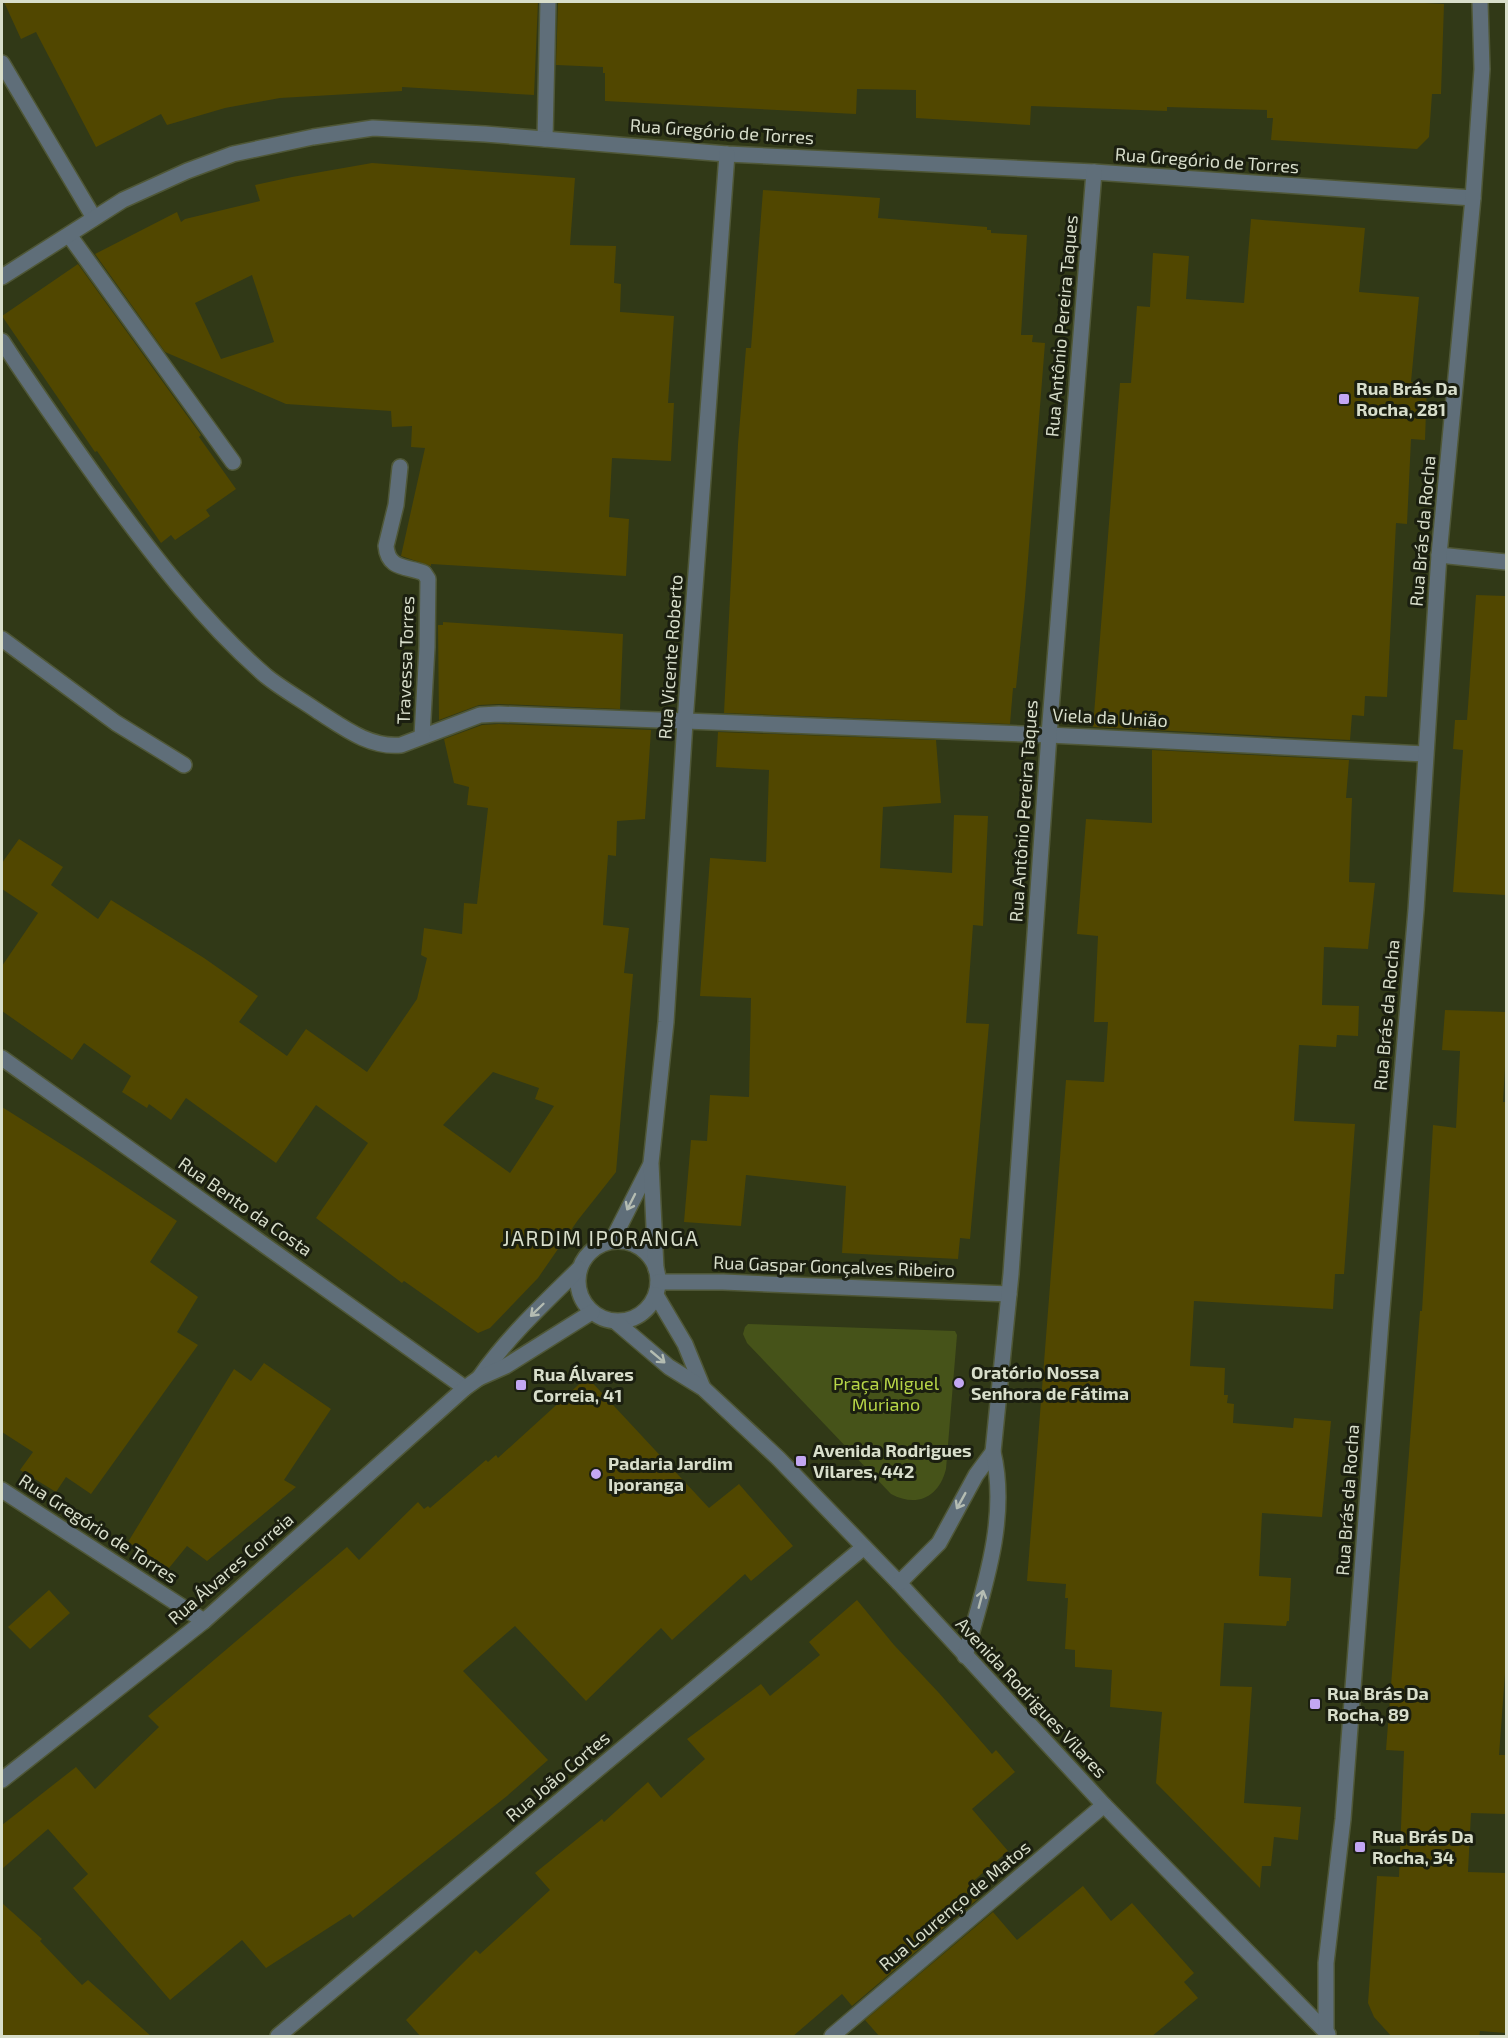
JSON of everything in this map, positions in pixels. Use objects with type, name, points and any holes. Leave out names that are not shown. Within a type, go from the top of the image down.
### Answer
[{"type":"street","points":[[545,139],[548,2]]},
{"type":"street","name":"Rua Brás da Rocha","points":[[1328,2034],[1326,1963],[1343,1819],[1353,1701],[1385,1264],[1416,910],[1439,555],[1473,198],[1482,69],[1480,2]]},
{"type":"street","points":[[2,63],[94,218]]},
{"type":"street","name":"Rua Gregório de Torres","points":[[2,276],[123,200],[187,171],[233,154],[313,137],[373,128],[727,154],[1094,172],[1473,198]]},
{"type":"street","name":"Rua Vicente Roberto","points":[[657,1282],[651,1163],[666,1022],[685,722],[727,154]]},
{"type":"street","name":"Rua Antônio Pereira Taques","points":[[965,1656],[985,1585],[995,1535],[999,1489],[993,1452],[1009,1294],[1049,735],[1094,172]]},
{"type":"street","points":[[69,235],[233,462]]},
{"type":"street","name":"Viela da União","points":[[2,340],[40,400],[144,544],[213,627],[268,678],[354,734],[375,744],[401,745],[468,719],[486,715],[1049,735],[1425,753]]},
{"type":"street","name":"Travessa Torres","points":[[400,467],[396,505],[386,546],[390,561],[395,565],[424,573],[428,579],[422,736]]},
{"type":"street","points":[[1439,555],[1506,562]]},
{"type":"street","points":[[2,639],[116,723],[184,765]]},
{"type":"street","name":"Rua Bento da Costa","points":[[2,1058],[465,1388]]},
{"type":"street","name":"Rua Vicente Roberto","points":[[612,1241],[651,1163]]},
{"type":"street","points":[[612,1241],[635,1244],[652,1259],[657,1282],[650,1306],[640,1315],[616,1322],[603,1319],[592,1312],[584,1303],[577,1281],[584,1259],[601,1244],[612,1241]]},
{"type":"street","name":"Rua Álvares Correia","points":[[479,1377],[520,1326],[579,1269]]},
{"type":"street","name":"Rua Gaspar Gonçalves Ribeiro","points":[[657,1282],[723,1282],[1009,1294]]},
{"type":"street","name":"Avenida Rodrigues Vilares","points":[[657,1282],[703,1388]]},
{"type":"street","name":"Rua Álvares Correia","points":[[2,1780],[204,1621],[465,1388],[479,1377],[506,1366],[592,1312]]},
{"type":"street","name":"Avenida Rodrigues Vilares","points":[[616,1322],[669,1367],[703,1388],[778,1458],[899,1584],[1104,1805],[1328,2034]]},
{"type":"street","points":[[899,1584],[939,1543],[976,1475],[993,1452]]},
{"type":"street","name":"Rua Gregório de Torres","points":[[2,1490],[204,1621]]},
{"type":"street","name":"Rua João Cortes","points":[[278,2037],[864,1547]]},
{"type":"street","name":"Rua Lourenço de Matos","points":[[832,2037],[1104,1805]]},
{"type":"green space","name":"Praça Miguel Muriano","points":[[748,1324],[955,1331],[957,1335],[946,1469],[938,1487],[926,1497],[918,1500],[891,1494],[747,1343],[743,1334]]},
{"type":"building","points":[[4,2],[538,2],[534,95],[402,87],[402,91],[280,98],[225,108],[167,125],[161,114],[96,147],[36,32],[21,39]]},
{"type":"building","points":[[558,2],[1406,2],[1444,4],[1441,94],[1432,94],[1429,137],[1417,149],[1271,140],[1273,118],[1267,118],[1267,110],[1167,107],[1167,111],[1031,106],[1030,125],[916,118],[916,90],[857,89],[856,114],[605,101],[603,67],[556,65]]},
{"type":"building","points":[[372,163],[575,178],[570,245],[616,246],[614,283],[621,284],[620,312],[674,316],[668,403],[674,403],[671,461],[612,458],[609,517],[629,519],[626,576],[431,564],[431,566],[401,556],[425,448],[411,447],[412,426],[392,427],[391,411],[286,404],[165,352],[95,254],[177,212],[181,222],[185,219],[260,201],[255,185]],"holes":[[[252,275],[274,342],[221,359],[195,303]]]},
{"type":"building","points":[[763,190],[880,198],[878,218],[987,227],[991,233],[1027,235],[1021,335],[1033,335],[1032,342],[1045,343],[1025,597],[1010,724],[724,713],[738,444],[746,348],[751,348]]},
{"type":"building","points":[[1251,219],[1365,228],[1359,292],[1419,297],[1411,382],[1427,383],[1425,440],[1411,439],[1407,524],[1396,523],[1387,697],[1365,696],[1364,716],[1352,715],[1350,740],[1093,727],[1120,383],[1131,383],[1137,306],[1150,307],[1153,253],[1189,256],[1186,299],[1244,303]]},
{"type":"building","points":[[78,264],[201,435],[199,437],[236,489],[206,510],[210,516],[175,540],[171,535],[161,543],[97,451],[95,452],[2,316]]},
{"type":"building","points":[[1476,595],[1506,596],[1506,895],[1453,892],[1463,750],[1453,749],[1455,720],[1467,720]]},
{"type":"building","points":[[443,622],[623,634],[620,709],[479,705],[439,720],[438,625],[443,625]]},
{"type":"building","points":[[482,725],[651,730],[645,819],[617,821],[616,856],[608,855],[603,925],[629,928],[624,973],[633,974],[616,1172],[578,1220],[538,1278],[490,1328],[478,1333],[404,1281],[402,1283],[316,1218],[368,1143],[316,1105],[276,1163],[186,1098],[171,1120],[149,1104],[147,1108],[122,1092],[131,1076],[84,1043],[72,1060],[2,1011],[2,966],[38,913],[2,889],[2,863],[19,839],[63,867],[51,885],[98,919],[111,900],[204,958],[258,996],[239,1022],[287,1056],[306,1029],[367,1072],[417,999],[427,958],[421,955],[424,928],[462,934],[464,903],[477,904],[488,808],[467,805],[469,787],[454,783],[444,739]],"holes":[[[493,1072],[539,1088],[535,1099],[554,1106],[510,1173],[443,1125]]]},
{"type":"building","points":[[718,732],[936,740],[941,803],[883,807],[880,868],[952,873],[954,815],[988,816],[983,926],[973,925],[966,1023],[989,1024],[970,1239],[960,1238],[958,1259],[842,1253],[846,1186],[746,1175],[741,1226],[684,1222],[691,1140],[707,1141],[710,1095],[749,1097],[751,998],[700,996],[710,858],[766,862],[769,770],[716,767]]},
{"type":"building","points":[[1152,750],[1349,760],[1346,798],[1352,798],[1349,882],[1375,883],[1368,949],[1324,947],[1322,1005],[1359,1006],[1358,1036],[1337,1035],[1336,1047],[1299,1045],[1294,1121],[1355,1124],[1344,1274],[1335,1274],[1333,1309],[1194,1301],[1190,1366],[1225,1368],[1224,1395],[1228,1395],[1227,1403],[1234,1404],[1233,1423],[1293,1428],[1294,1418],[1331,1421],[1322,1517],[1262,1513],[1259,1576],[1291,1578],[1289,1621],[1286,1626],[1224,1623],[1220,1686],[1252,1687],[1244,1803],[1301,1807],[1298,1840],[1274,1837],[1271,1866],[1262,1866],[1260,1888],[1156,1783],[1162,1712],[1110,1707],[1112,1670],[1075,1667],[1075,1650],[1065,1649],[1068,1598],[1065,1598],[1066,1584],[1027,1581],[1066,1080],[1104,1082],[1108,1022],[1094,1022],[1098,936],[1077,934],[1086,819],[1152,823]]},
{"type":"building","points":[[1445,1010],[1506,1012],[1503,1102],[1506,1102],[1506,1660],[1499,1755],[1506,1755],[1506,1814],[1471,1813],[1468,1872],[1506,1873],[1506,2033],[1480,2031],[1479,2037],[1392,2037],[1374,2017],[1368,2003],[1377,1876],[1399,1877],[1404,1751],[1386,1750],[1420,1311],[1422,1311],[1433,1125],[1456,1128],[1460,1051],[1442,1050]]},
{"type":"building","points":[[2,1107],[177,1221],[150,1262],[198,1297],[177,1332],[198,1345],[91,1494],[66,1477],[56,1492],[20,1470],[33,1452],[2,1432]]},
{"type":"building","points":[[264,1363],[331,1409],[284,1480],[296,1487],[207,1561],[187,1546],[169,1568],[128,1542],[234,1369],[251,1381]]},
{"type":"building","points":[[587,1377],[709,1508],[739,1484],[793,1546],[751,1581],[745,1574],[672,1640],[661,1628],[586,1701],[515,1626],[463,1671],[548,1760],[507,1796],[353,1918],[350,1914],[266,1968],[242,1940],[170,2000],[73,1888],[88,1874],[48,1829],[2,1869],[2,1825],[76,1767],[95,1789],[159,1727],[148,1716],[347,1547],[359,1560],[418,1502],[424,1509],[428,1506],[430,1508],[486,1460],[488,1462],[496,1455],[498,1458]]},
{"type":"building","points":[[49,1590],[70,1613],[30,1649],[8,1627]]},
{"type":"building","points":[[857,1600],[894,1645],[992,1754],[996,1750],[1015,1772],[972,1809],[1008,1851],[970,1884],[980,1897],[852,2006],[842,1994],[792,2037],[421,2037],[406,2020],[476,1950],[480,1954],[550,1890],[535,1873],[602,1819],[604,1822],[648,1782],[661,1798],[705,1759],[687,1739],[761,1684],[770,1696],[820,1655],[809,1642]]},
{"type":"building","points":[[1083,1886],[1111,1921],[1132,1903],[1194,1973],[1184,1982],[1198,1998],[1151,2037],[880,2037],[865,2020],[993,1912],[1017,1940]]},
{"type":"building","points":[[2,1903],[42,1939],[40,1941],[82,1985],[88,1980],[152,2037],[2,2037]]},
{"type":"place","name":"Rua Brás Da Rocha, 281","points":[[1344,399]]},
{"type":"place","name":"Oratório Nossa Senhora de Fátima","points":[[959,1383]]},
{"type":"place","name":"Rua Álvares Correia, 41","points":[[521,1385]]},
{"type":"place","name":"Avenida Rodrigues Vilares, 442","points":[[801,1461]]},
{"type":"place","name":"Padaria Jardim Iporanga","points":[[596,1474]]},
{"type":"place","name":"Rua Brás Da Rocha, 89","points":[[1315,1704]]},
{"type":"place","name":"Rua Brás Da Rocha, 34","points":[[1360,1847]]},
{"type":"district","name":"JARDIM IPORANGA","points":[[601,1239]]}]
